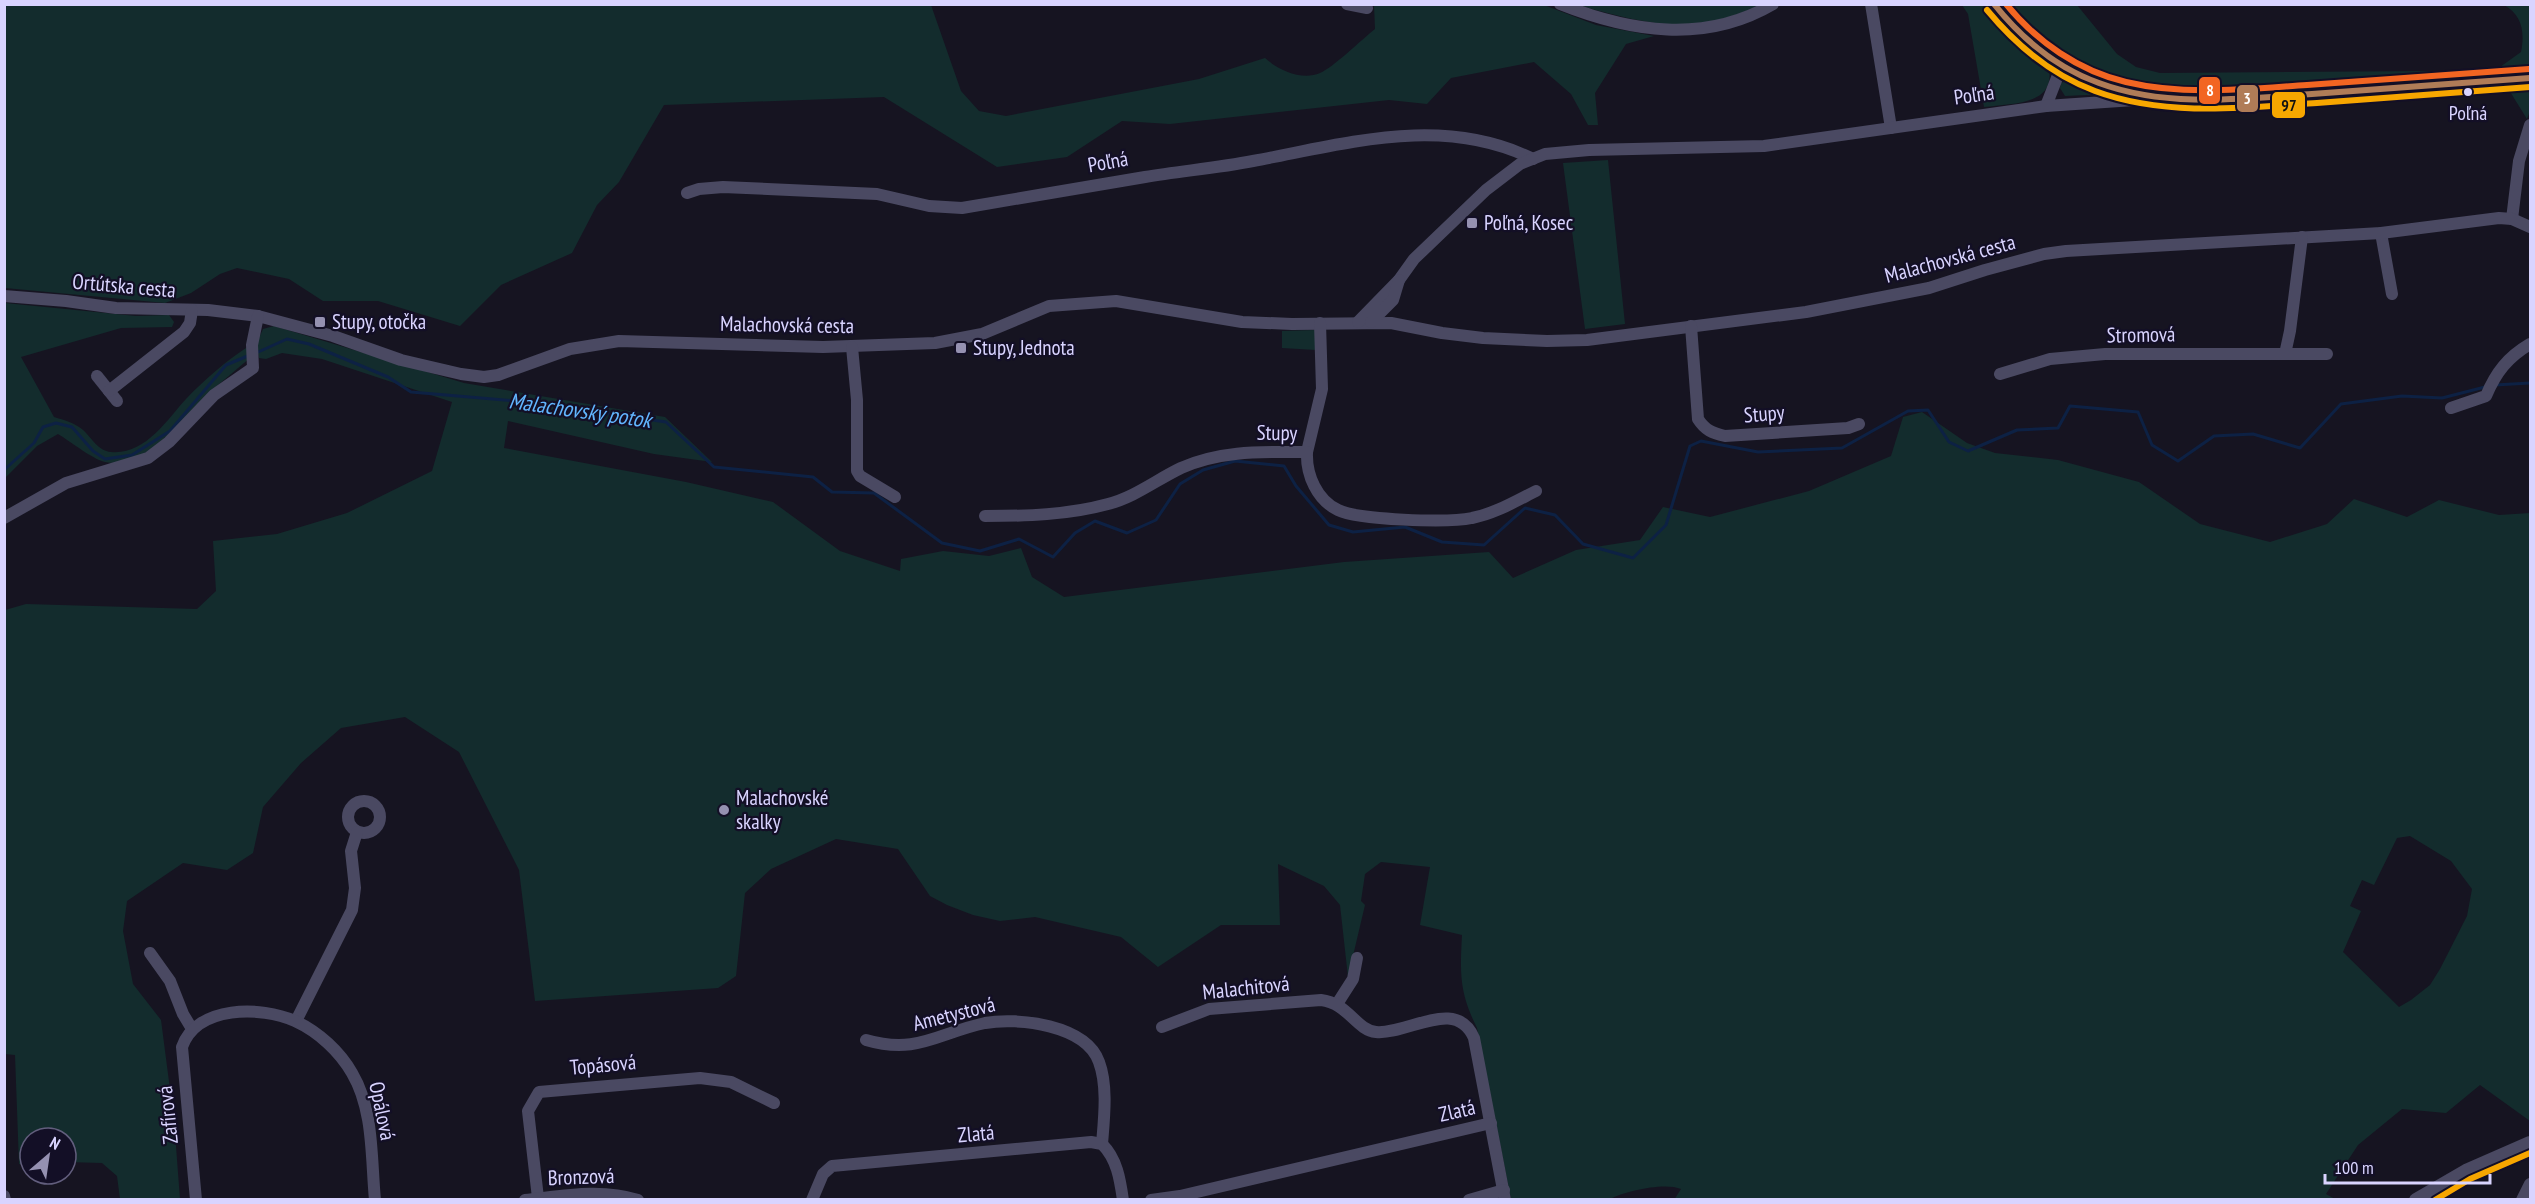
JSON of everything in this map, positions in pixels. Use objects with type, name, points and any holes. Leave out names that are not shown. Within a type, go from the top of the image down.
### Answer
[{"type":"street","points":[[1347,4],[1367,8]]},
{"type":"street","points":[[1560,4],[1614,23],[1644,28],[1696,30],[1740,20],[1773,4]]},
{"type":"street","points":[[1871,4],[1891,129]]},
{"type":"street","points":[[1994,4],[2012,27],[2062,65],[2098,83],[2166,98]]},
{"type":"street","points":[[2046,106],[2062,65]]},
{"type":"street","name":"Poľná","points":[[1384,305],[1398,280],[1414,259],[1507,172],[1533,159],[1559,152],[1764,146],[2046,106],[2166,98],[2256,97],[2530,78]]},
{"type":"street","points":[[2512,219],[2519,161],[2530,125]]},
{"type":"street","name":"Poľná","points":[[687,194],[699,189],[723,187],[877,194],[929,206],[962,208],[1253,161],[1344,142],[1401,136],[1479,139],[1499,143],[1533,159]]},
{"type":"street","name":"Malachovská cesta","points":[[240,313],[333,336],[401,360],[484,377],[498,375],[570,349],[619,341],[852,347],[935,343],[982,334],[1049,306],[1093,302],[1137,303],[1242,322],[1396,323],[1442,333],[1547,341],[1596,339],[1806,312],[1909,292],[2055,252],[2381,232],[2491,219],[2512,219],[2530,227]]},
{"type":"street","points":[[2381,232],[2392,294]]},
{"type":"street","points":[[2285,354],[2301,237]]},
{"type":"street","name":"Ortútska cesta","points":[[4,296],[116,308],[240,313]]},
{"type":"street","points":[[1358,322],[1384,305]]},
{"type":"street","points":[[1371,322],[1384,305]]},
{"type":"street","points":[[1384,305],[1394,312],[1396,323]]},
{"type":"street","points":[[97,376],[113,396],[184,332],[190,323],[192,310]]},
{"type":"street","points":[[4,518],[66,483],[148,458],[169,442],[214,395],[253,368],[252,345],[258,316]]},
{"type":"street","points":[[1307,452],[1322,389],[1320,323]]},
{"type":"street","name":"Stupy","points":[[1691,326],[1698,418],[1703,428],[1713,434],[1725,436],[1848,428],[1859,423]]},
{"type":"street","points":[[2451,408],[2486,396],[2501,366],[2517,351],[2530,344]]},
{"type":"street","points":[[852,347],[857,400],[857,471],[860,476],[895,496]]},
{"type":"street","name":"Stromová","points":[[2000,374],[2050,359],[2082,356],[2143,353],[2327,354]]},
{"type":"street","name":"Stupy","points":[[985,516],[1041,515],[1106,505],[1133,495],[1189,465],[1224,454],[1307,452],[1308,470],[1320,495],[1340,511],[1353,515],[1428,520],[1469,519],[1482,516],[1536,491]]},
{"type":"street","points":[[296,1022],[352,910],[355,888],[351,851],[357,832]]},
{"type":"street","points":[[150,954],[170,981],[183,1014],[192,1029]]},
{"type":"street","points":[[1357,958],[1353,979],[1337,1004],[1363,1026],[1376,1032],[1447,1018],[1459,1020],[1466,1025],[1474,1038],[1505,1195],[1469,1200]]},
{"type":"street","name":"Malachitová","points":[[1162,1027],[1209,1009],[1321,1000],[1337,1004]]},
{"type":"street","name":"Opálová","points":[[192,1029],[207,1019],[239,1012],[268,1014],[296,1022],[318,1035],[337,1052],[359,1086],[366,1112],[375,1200]]},
{"type":"street","name":"Ametystová","points":[[866,1040],[880,1044],[909,1046],[971,1027],[1000,1021],[1032,1023],[1067,1032],[1088,1046],[1099,1060],[1103,1083],[1102,1144]]},
{"type":"street","name":"Zafírová","points":[[192,1029],[185,1038],[182,1055],[196,1200]]},
{"type":"street","name":"Topásová","points":[[538,1198],[528,1111],[539,1092],[700,1078],[731,1082],[774,1103]]},
{"type":"street","name":"Zlatá","points":[[1152,1200],[1180,1196],[1491,1123]]},
{"type":"street","name":"Zlatá","points":[[812,1200],[827,1169],[841,1164],[1091,1142],[1102,1144]]},
{"type":"street","points":[[2416,1200],[2466,1171],[2530,1143]]},
{"type":"street","points":[[1102,1144],[1118,1170],[1123,1200]]},
{"type":"street","points":[[2522,1200],[2530,1184]]},
{"type":"street","name":"Bronzová","points":[[525,1200],[611,1193],[638,1200]]},
{"type":"green space","points":[[5,4],[931,5],[961,91],[979,111],[1006,116],[1199,79],[1265,58],[1277,67],[1298,75],[1320,73],[1333,65],[1375,29],[1374,5],[1544,5],[1596,25],[1654,36],[1626,44],[1595,93],[1598,125],[1588,125],[1571,94],[1534,62],[1451,78],[1427,104],[1389,100],[1170,124],[1122,121],[1067,157],[997,167],[884,97],[664,105],[619,182],[597,205],[572,253],[501,285],[460,326],[378,301],[323,301],[289,279],[237,268],[220,274],[191,293],[165,303],[5,288]]},
{"type":"green space","points":[[1578,5],[1760,5],[1712,21],[1669,24],[1626,18]]},
{"type":"green space","points":[[1962,5],[1986,5],[2014,38],[2048,64],[2050,78],[2047,88],[2040,95],[2019,103],[1984,107],[1968,14]]},
{"type":"green space","points":[[2003,5],[2077,5],[2117,54],[2136,67],[2160,73],[2432,71],[2433,75],[2493,72],[2521,52],[2523,38],[2521,25],[2515,14],[2504,5],[2530,5],[2530,70],[2281,90],[2229,92],[2178,90],[2128,83],[2081,67],[2039,42]]},
{"type":"green space","points":[[2072,78],[2108,94],[2065,96],[2060,88],[2061,83]]},
{"type":"green space","points":[[2530,89],[2530,111],[2527,119],[2509,90]]},
{"type":"green space","points":[[1608,160],[1625,324],[1585,329],[1563,163]]},
{"type":"green space","points":[[5,303],[136,316],[169,315],[174,322],[172,327],[121,328],[21,357],[54,417],[80,428],[106,451],[123,451],[144,442],[154,435],[201,384],[249,346],[250,358],[208,394],[162,440],[149,451],[135,458],[120,463],[105,462],[88,454],[58,434],[37,446],[5,478]]},
{"type":"green space","points":[[274,326],[464,383],[665,417],[712,462],[654,454],[508,421],[504,448],[686,482],[773,502],[840,551],[900,571],[901,559],[943,551],[989,556],[1021,548],[1032,577],[1064,597],[1344,562],[1489,552],[1513,578],[1576,550],[1640,540],[1663,507],[1710,517],[1809,491],[1891,456],[1903,417],[1922,412],[1967,443],[1995,453],[2058,460],[2139,482],[2200,524],[2270,542],[2327,524],[2354,499],[2407,517],[2439,500],[2499,515],[2530,513],[2530,1121],[2480,1085],[2446,1113],[2402,1109],[2358,1145],[2326,1194],[2335,1199],[1674,1200],[1681,1189],[1665,1186],[1635,1190],[1610,1199],[1511,1199],[1477,1028],[1464,993],[1461,972],[1462,935],[1420,925],[1430,867],[1381,862],[1365,874],[1361,901],[1365,905],[1348,977],[1340,905],[1324,886],[1278,864],[1280,925],[1221,925],[1158,967],[1121,937],[1035,917],[1000,921],[973,915],[947,905],[930,896],[898,849],[836,839],[771,869],[745,893],[736,976],[718,988],[535,1001],[519,870],[459,752],[405,717],[341,728],[301,763],[263,807],[253,853],[227,870],[183,863],[127,901],[123,931],[133,984],[161,1020],[174,1120],[180,1199],[120,1199],[117,1176],[102,1163],[78,1162],[78,1126],[18,1126],[18,1137],[15,1055],[5,1054],[5,610],[26,604],[197,609],[216,591],[213,541],[277,534],[347,513],[432,471],[452,402],[322,359],[282,353],[266,359],[259,358],[256,345],[263,329]],"holes":[[[2410,836],[2451,861],[2472,889],[2467,916],[2440,969],[2430,985],[2399,1007],[2343,952],[2361,911],[2350,906],[2362,880],[2374,885],[2397,838]]]},
{"type":"green space","points":[[1315,330],[1316,350],[1282,348],[1282,331]]},
{"type":"waterway","name":"Malachovský potok","points":[[256,353],[287,339],[309,344],[388,377],[411,392],[529,402],[666,422],[714,467],[813,477],[832,492],[874,493],[942,543],[980,551],[1019,539],[1053,557],[1075,533],[1095,521],[1127,533],[1156,520],[1180,484],[1203,470],[1235,461],[1284,466],[1296,486],[1329,525],[1353,532],[1405,527],[1442,542],[1484,545],[1525,508],[1555,515],[1583,544],[1633,558],[1666,525],[1690,446],[1701,441],[1758,452],[1842,448],[1908,411],[1928,410],[1949,442],[1968,451],[2017,430],[2058,428],[2070,406],[2138,412],[2152,445],[2178,461],[2214,436],[2253,434],[2300,448],[2341,404],[2402,396],[2442,398],[2485,387]]},
{"type":"waterway","name":"Malachovský potok","points":[[4,470],[34,443],[43,427],[56,423],[72,427],[93,451],[105,459],[132,455],[170,431],[226,365],[250,355]]},
{"type":"waterway","name":"Malachovský potok","points":[[2495,385],[2530,383]]},
{"type":"transit line","name":"3","points":[[1994,4],[2016,29],[2055,61],[2099,83],[2151,96],[2177,99],[2232,99],[2530,78]]},
{"type":"transit line","name":"8","points":[[2006,4],[2031,31],[2076,63],[2126,82],[2171,89],[2239,90],[2529,69]]},
{"type":"transit line","name":"97","points":[[1987,10],[2023,47],[2064,77],[2095,91],[2149,105],[2177,108],[2233,108],[2530,87]]},
{"type":"transit line","name":"97","points":[[2435,1200],[2470,1179],[2530,1153]]},
{"type":"place","name":"Poľná","points":[[2468,92]]},
{"type":"place","name":"Poľná, Kosec","points":[[1472,223]]},
{"type":"place","name":"Stupy, otočka","points":[[320,322]]},
{"type":"place","name":"Stupy, Jednota","points":[[961,348]]},
{"type":"place","name":"Malachovské skalky","points":[[724,810]]}]
